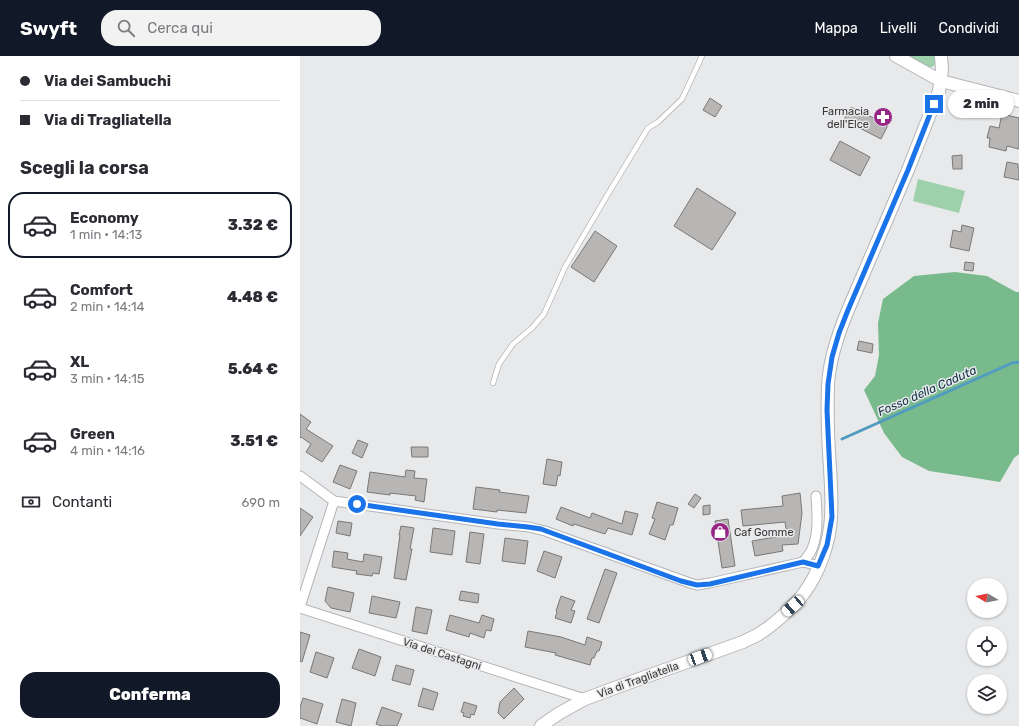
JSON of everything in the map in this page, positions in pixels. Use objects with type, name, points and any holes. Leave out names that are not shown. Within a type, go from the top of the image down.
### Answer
[{"type":"street","points":[[896,56],[940,80],[1019,101]]},
{"type":"street","name":"Via di Tragliatella","points":[[541,726],[558,714],[585,699],[742,642],[759,634],[788,610],[804,594],[827,545],[832,517],[827,410],[828,384],[832,357],[848,310],[908,170],[939,91],[941,56]]},
{"type":"street","points":[[300,476],[334,501],[536,528],[681,581],[697,585],[710,584],[803,562],[818,566]]},
{"type":"street","points":[[803,562],[812,550],[815,539],[817,525],[816,496]]},
{"type":"street","points":[[300,607],[334,501]]},
{"type":"street","name":"Via dei Castagni","points":[[300,607],[585,699]]},
{"type":"lane","points":[[493,383],[499,364],[513,344],[532,328],[544,314],[565,267],[648,128],[658,122],[682,99],[702,56]]},
{"type":"green space","points":[[907,56],[937,56],[935,65],[928,67]]},
{"type":"green space","points":[[918,179],[965,191],[959,213],[913,201]]},
{"type":"green space","points":[[955,272],[987,276],[1016,292],[1019,292],[1019,454],[1014,458],[1000,482],[929,471],[902,457],[884,433],[864,390],[875,376],[879,355],[878,323],[883,299],[914,276]]},
{"type":"building","points":[[710,98],[722,106],[715,117],[703,110]]},
{"type":"building","points":[[851,107],[888,125],[881,139],[844,120]]},
{"type":"building","points":[[1002,114],[1019,118],[1019,149],[1007,146],[1006,151],[989,147],[990,138],[987,138],[990,126],[999,128]]},
{"type":"building","points":[[840,141],[870,157],[860,176],[830,160]]},
{"type":"building","points":[[962,155],[962,169],[953,169],[952,156]]},
{"type":"building","points":[[1007,162],[1018,164],[1019,180],[1004,177]]},
{"type":"building","points":[[697,188],[736,213],[712,250],[674,226]]},
{"type":"building","points":[[962,225],[974,228],[969,251],[950,247],[953,230],[961,232]]},
{"type":"building","points":[[595,231],[617,246],[594,282],[571,267]]},
{"type":"building","points":[[965,262],[974,263],[973,271],[964,270]]},
{"type":"building","points":[[859,341],[873,344],[872,353],[857,350]]},
{"type":"building","points":[[300,414],[311,422],[306,429],[333,446],[322,462],[306,452],[311,444],[301,437],[300,438]]},
{"type":"building","points":[[358,440],[368,444],[362,458],[352,453]]},
{"type":"building","points":[[411,447],[428,447],[428,457],[412,457]]},
{"type":"building","points":[[547,459],[562,462],[560,476],[558,475],[556,486],[543,484]]},
{"type":"building","points":[[340,465],[357,471],[350,489],[333,482]]},
{"type":"building","points":[[406,470],[415,471],[414,478],[427,479],[424,502],[415,500],[416,496],[367,492],[370,472],[405,477]]},
{"type":"building","points":[[476,487],[529,496],[526,513],[473,509]]},
{"type":"building","points":[[800,493],[802,513],[798,544],[782,545],[783,551],[755,556],[752,541],[787,535],[785,522],[743,526],[741,510],[783,506],[782,496]]},
{"type":"building","points":[[695,494],[701,498],[694,508],[688,504]]},
{"type":"building","points":[[657,502],[678,508],[673,525],[670,525],[665,540],[649,534],[655,519],[652,518]]},
{"type":"building","points":[[710,505],[710,514],[703,515],[703,506]]},
{"type":"building","points":[[561,507],[590,518],[592,513],[622,524],[625,511],[638,514],[632,535],[608,528],[605,534],[574,524],[573,526],[556,519]]},
{"type":"building","points":[[300,508],[313,517],[300,536]]},
{"type":"building","points":[[728,519],[735,566],[722,568],[715,521]]},
{"type":"building","points":[[338,521],[352,523],[350,536],[336,533]]},
{"type":"building","points":[[401,526],[414,528],[410,549],[412,549],[406,580],[394,578]]},
{"type":"building","points":[[433,528],[455,531],[452,555],[430,552]]},
{"type":"building","points":[[470,532],[484,534],[480,564],[466,562]]},
{"type":"building","points":[[505,538],[528,541],[525,564],[502,561]]},
{"type":"building","points":[[334,551],[348,553],[347,559],[363,562],[364,554],[382,557],[379,574],[373,573],[372,576],[356,574],[357,571],[332,567]]},
{"type":"building","points":[[544,551],[562,557],[555,578],[537,571]]},
{"type":"building","points":[[605,569],[617,573],[599,623],[587,619]]},
{"type":"building","points":[[328,587],[354,593],[350,612],[331,608],[325,601]]},
{"type":"building","points":[[461,591],[479,594],[478,603],[459,600]]},
{"type":"building","points":[[372,596],[400,602],[396,618],[369,613]]},
{"type":"building","points":[[561,596],[575,601],[571,610],[575,611],[571,623],[555,618]]},
{"type":"building","points":[[416,607],[432,610],[427,634],[412,631]]},
{"type":"building","points":[[450,615],[479,623],[482,615],[494,619],[491,631],[486,630],[484,638],[470,633],[469,637],[446,630]]},
{"type":"building","points":[[528,631],[561,637],[585,645],[587,637],[602,642],[599,651],[597,651],[594,658],[592,658],[590,665],[555,655],[556,653],[525,647]]},
{"type":"building","points":[[300,632],[310,635],[302,662],[300,661]]},
{"type":"building","points":[[359,649],[381,657],[375,676],[352,668]]},
{"type":"building","points":[[316,652],[334,658],[327,678],[310,672]]},
{"type":"building","points":[[396,665],[414,670],[410,685],[392,680]]},
{"type":"building","points":[[423,688],[438,693],[433,710],[418,706]]},
{"type":"building","points":[[514,688],[524,699],[504,719],[498,713],[500,702]]},
{"type":"building","points":[[303,698],[323,704],[317,724],[300,718],[300,707]]},
{"type":"building","points":[[342,699],[356,703],[351,726],[336,722]]},
{"type":"building","points":[[464,702],[477,706],[474,715],[471,714],[470,718],[463,716],[464,713],[461,712]]},
{"type":"building","points":[[382,707],[402,714],[397,726],[382,726],[376,724]]},
{"type":"waterway","name":"Fosso della Caduta","points":[[842,439],[1012,363],[1019,362]]},
{"type":"place","name":"Farmacia dell'Elce","points":[[883,117]]},
{"type":"place","name":"Caf Gomme","points":[[720,532]]},
{"type":"route","points":[[357,504],[541,529],[681,581],[697,585],[710,584],[803,562],[818,566],[827,545],[832,517],[827,410],[828,384],[832,357],[848,310],[908,170],[934,104]]}]
